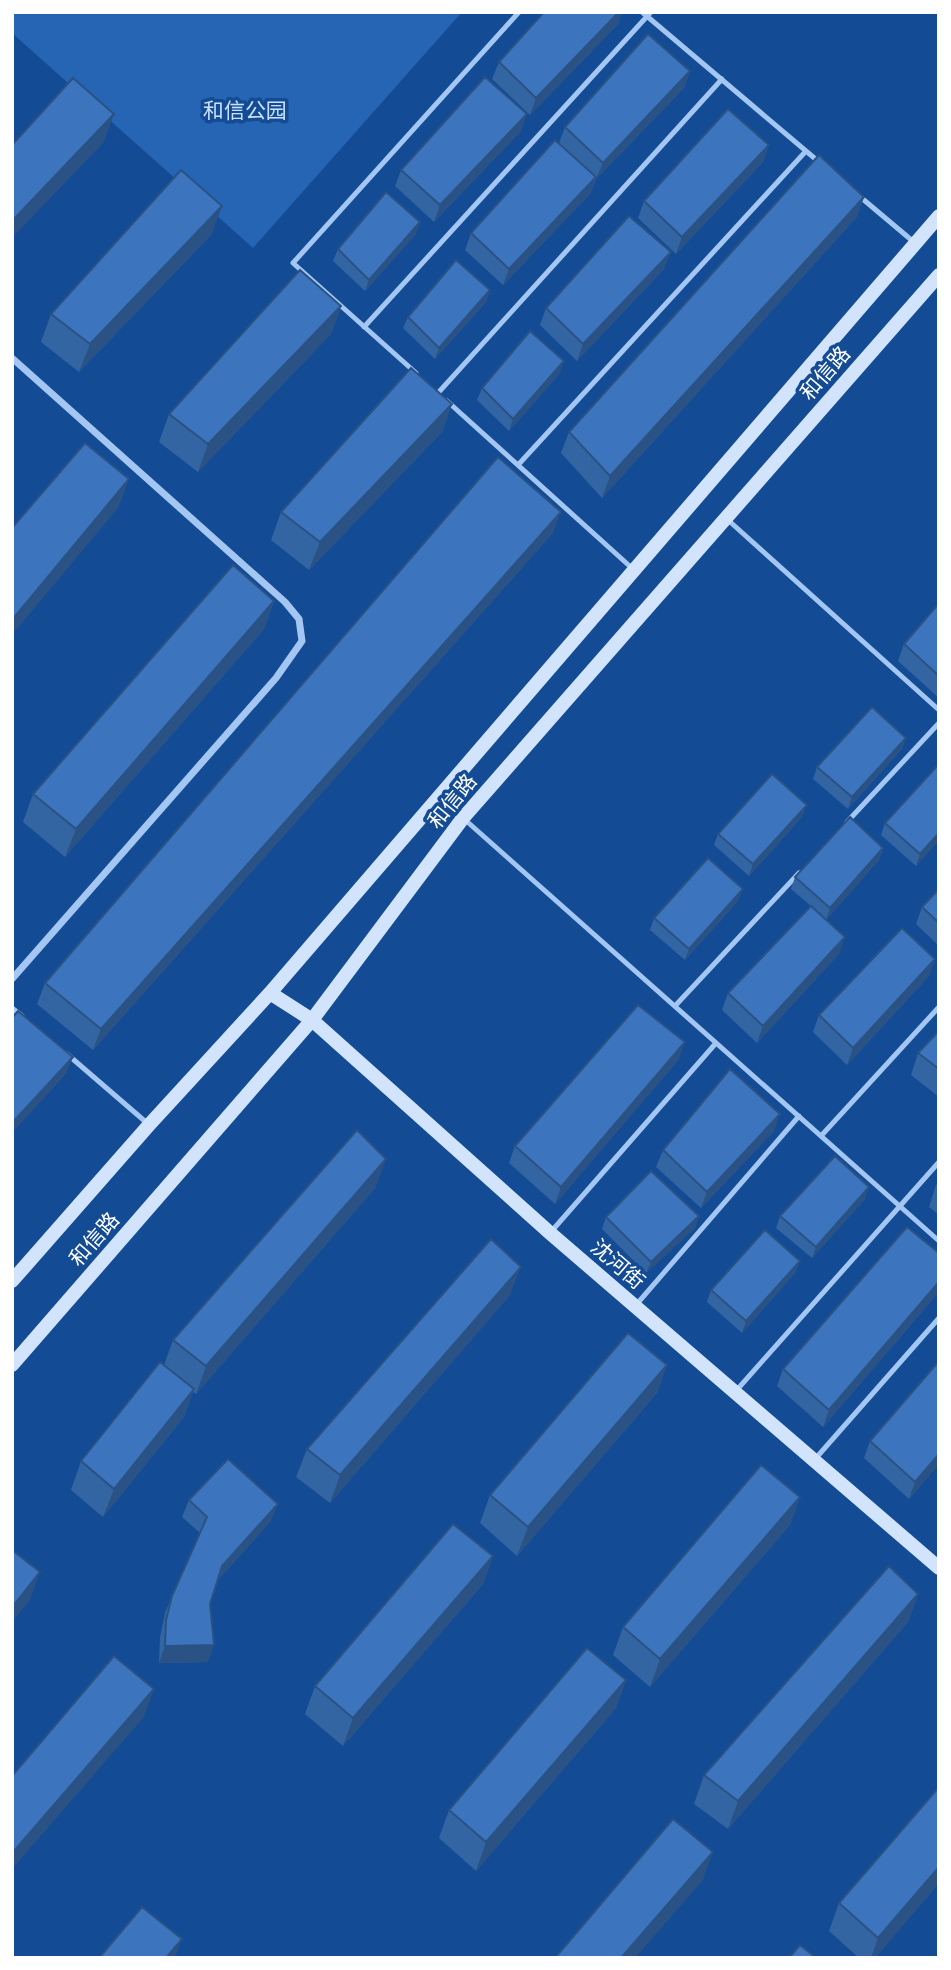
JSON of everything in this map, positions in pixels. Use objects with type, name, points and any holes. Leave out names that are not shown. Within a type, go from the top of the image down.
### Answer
[{"type":"street","name":"和信路","points":[[13,1278],[270,993],[939,215]]},
{"type":"street","name":"和信路","points":[[12,1365],[312,1020],[463,818],[939,275]]},
{"type":"street","points":[[12,358],[285,602],[299,619],[302,641],[276,678],[12,979]]},
{"type":"street","name":"沈河街","points":[[270,993],[312,1020],[550,1233],[939,1569]]},
{"type":"lane","points":[[420,377],[293,263],[519,12]]},
{"type":"lane","points":[[365,327],[647,14],[826,168]]},
{"type":"lane","points":[[438,393],[722,79]]},
{"type":"lane","points":[[518,465],[806,151]]},
{"type":"lane","points":[[856,193],[915,243]]},
{"type":"lane","points":[[429,385],[634,570]]},
{"type":"lane","points":[[726,519],[939,710]]},
{"type":"lane","points":[[845,824],[939,723]]},
{"type":"lane","points":[[463,818],[939,1241]]},
{"type":"lane","points":[[675,1006],[807,865]]},
{"type":"lane","points":[[821,1136],[939,1007]]},
{"type":"lane","points":[[12,1008],[23,1017]]},
{"type":"lane","points":[[550,1233],[716,1043]]},
{"type":"lane","points":[[65,1053],[149,1125]]},
{"type":"lane","points":[[635,1306],[799,1116]]},
{"type":"lane","points":[[735,1392],[939,1162]]},
{"type":"lane","points":[[814,1461],[939,1318]]},
{"type":"green space","name":"和信公园","points":[[12,12],[462,12],[253,248],[12,33]]},
{"type":"building","points":[[544,12],[619,12],[536,98],[499,62]]},
{"type":"building","points":[[648,34],[690,71],[603,163],[565,127]]},
{"type":"building","points":[[485,77],[527,114],[440,205],[401,170]]},
{"type":"building","points":[[73,78],[114,114],[12,221],[12,145]]},
{"type":"building","points":[[728,109],[769,145],[682,237],[644,201]]},
{"type":"building","points":[[555,140],[596,177],[509,269],[471,233]]},
{"type":"building","points":[[819,155],[864,197],[610,476],[569,432]]},
{"type":"building","points":[[181,170],[222,206],[90,344],[51,314]]},
{"type":"building","points":[[386,192],[420,222],[369,280],[338,249]]},
{"type":"building","points":[[629,216],[671,252],[583,344],[546,308]]},
{"type":"building","points":[[456,260],[490,290],[439,348],[408,317]]},
{"type":"building","points":[[300,270],[341,306],[208,444],[169,414]]},
{"type":"building","points":[[530,331],[564,361],[513,419],[482,388]]},
{"type":"building","points":[[411,368],[452,404],[320,542],[281,512]]},
{"type":"building","points":[[85,443],[129,479],[12,620],[12,528]]},
{"type":"building","points":[[498,457],[561,512],[101,1029],[45,983]]},
{"type":"building","points":[[233,565],[274,601],[76,829],[33,794]]},
{"type":"building","points":[[939,603],[939,676],[904,644]]},
{"type":"building","points":[[872,707],[906,738],[852,797],[817,767]]},
{"type":"building","points":[[939,764],[939,833],[920,854],[885,823]]},
{"type":"building","points":[[772,774],[807,805],[753,864],[718,834]]},
{"type":"building","points":[[850,817],[883,848],[830,908],[795,877]]},
{"type":"building","points":[[708,858],[743,889],[689,949],[654,918]]},
{"type":"building","points":[[939,889],[939,923],[922,907]]},
{"type":"building","points":[[811,906],[845,937],[763,1026],[728,993]]},
{"type":"building","points":[[902,928],[935,959],[853,1048],[819,1015]]},
{"type":"building","points":[[638,1005],[685,1042],[561,1187],[515,1146]]},
{"type":"building","points":[[18,1011],[73,1057],[12,1123],[12,1018]]},
{"type":"building","points":[[939,1031],[939,1069],[918,1053]]},
{"type":"building","points":[[730,1069],[780,1114],[707,1192],[663,1150]]},
{"type":"building","points":[[357,1130],[386,1159],[206,1366],[173,1340]]},
{"type":"building","points":[[835,1156],[869,1187],[816,1247],[780,1216]]},
{"type":"building","points":[[651,1171],[699,1216],[651,1262],[606,1217]]},
{"type":"building","points":[[907,1227],[939,1253],[939,1282],[829,1410],[783,1369]]},
{"type":"building","points":[[765,1230],[800,1261],[746,1321],[711,1290]]},
{"type":"building","points":[[491,1239],[521,1267],[340,1475],[307,1449]]},
{"type":"building","points":[[628,1333],[667,1365],[528,1527],[490,1495]]},
{"type":"building","points":[[939,1361],[939,1454],[915,1482],[870,1441]]},
{"type":"building","points":[[160,1362],[194,1389],[114,1489],[81,1461]]},
{"type":"building","points":[[228,1459],[278,1504],[222,1566],[210,1604],[214,1645],[165,1646],[166,1620],[172,1596],[207,1517],[189,1500]]},
{"type":"building","points":[[761,1465],[800,1497],[660,1659],[623,1627]]},
{"type":"building","points":[[453,1524],[493,1556],[353,1718],[315,1686]]},
{"type":"building","points":[[12,1550],[40,1572],[12,1607]]},
{"type":"building","points":[[889,1566],[918,1594],[738,1801],[704,1775]]},
{"type":"building","points":[[587,1648],[626,1680],[486,1842],[449,1810]]},
{"type":"building","points":[[114,1656],[154,1689],[14,1851],[12,1776]]},
{"type":"building","points":[[939,1787],[939,1867],[878,1938],[839,1903]]},
{"type":"building","points":[[673,1819],[713,1852],[621,1958],[555,1958]]},
{"type":"building","points":[[142,1907],[182,1939],[166,1958],[99,1958]]},
{"type":"building","points":[[800,1945],[816,1958],[789,1958]]}]
